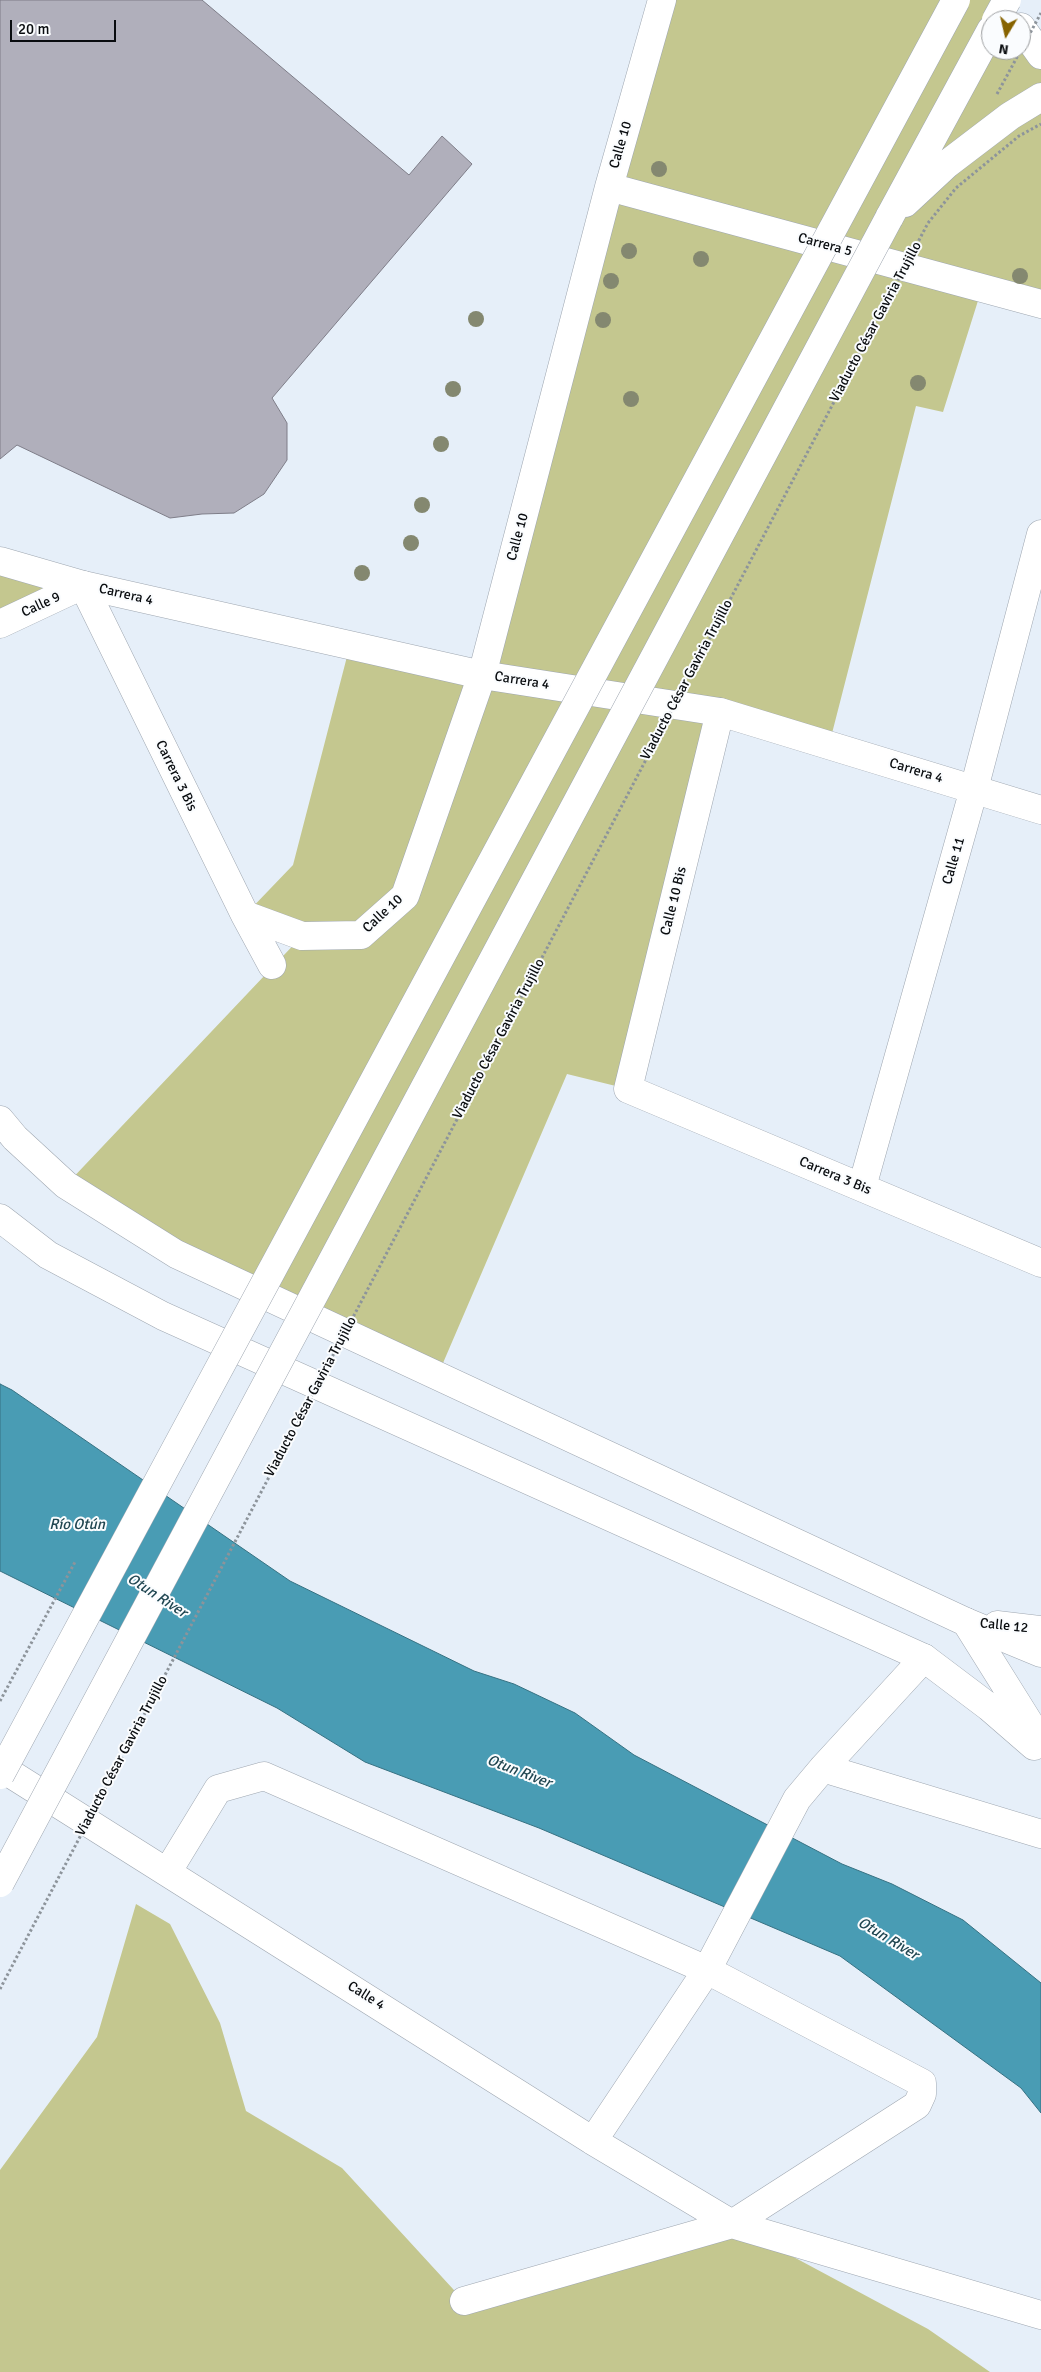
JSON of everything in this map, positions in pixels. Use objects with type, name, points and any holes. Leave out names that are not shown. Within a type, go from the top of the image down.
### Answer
[{"type":"main road","name":"Calle 10","points":[[245,915],[302,936],[360,935],[405,896],[482,675],[609,187],[662,0]]},
{"type":"main road","points":[[0,1775],[956,0]]},
{"type":"main road","points":[[991,0],[1003,10]]},
{"type":"main road","points":[[1031,41],[1041,55]]},
{"type":"main road","points":[[0,1883],[981,48]]},
{"type":"main road","points":[[889,218],[947,164],[1010,116],[1041,97]]},
{"type":"main road","name":"Carrera 5","points":[[609,187],[1041,304]]},
{"type":"main road","name":"Calle 11","points":[[862,1187],[974,789],[1041,534]]},
{"type":"main road","name":"Carrera 4","points":[[0,561],[83,585],[482,675],[720,712],[1041,810]]},
{"type":"main road","name":"Calle 9","points":[[0,624],[83,585]]},
{"type":"main road","name":"Carrera 3 Bis","points":[[83,585],[245,915],[272,965]]},
{"type":"main road","name":"Calle 10 Bis","points":[[628,1089],[720,712]]},
{"type":"main road","name":"Carrera 3 Bis","points":[[628,1089],[1041,1263]]},
{"type":"main road","points":[[0,1120],[15,1138],[66,1185],[176,1254],[966,1622],[1041,1653]]},
{"type":"main road","points":[[0,1218],[48,1254],[163,1316],[924,1658],[989,1707],[1041,1752]]},
{"type":"main road","points":[[966,1622],[1041,1742]]},
{"type":"main road","name":"Calle 12","points":[[966,1622],[1041,1630]]},
{"type":"main road","points":[[594,2141],[707,1970],[797,1799],[924,1658]]},
{"type":"main road","name":"Calle 4","points":[[0,1767],[168,1871],[594,2141],[732,2224],[1041,2315]]},
{"type":"main road","points":[[823,1768],[1041,1834]]},
{"type":"main road","points":[[168,1871],[218,1789],[264,1776],[707,1970],[922,2083],[922,2094],[917,2105],[732,2224],[464,2301]]},
{"type":"path","points":[[997,94],[1041,13]]},
{"type":"path","name":"Viaducto César Gaviria Trujillo","points":[[0,1989],[928,223],[956,188],[1019,136],[1041,124]]},
{"type":"green space","points":[[662,0],[991,0],[991,10],[981,10],[981,60],[1031,60],[1031,52],[1041,55],[1041,304],[982,288],[943,412],[916,406],[829,745],[720,712],[628,1089],[567,1074],[437,1377],[66,1185],[302,936],[245,915],[293,865],[350,645],[482,675]]},
{"type":"green space","points":[[0,561],[83,585],[0,624]]},
{"type":"green space","points":[[136,1904],[170,1924],[220,2023],[246,2111],[342,2168],[464,2301],[732,2224],[928,2329],[990,2372],[0,2372],[0,2170],[97,2037]]},
{"type":"water","name":"Río Otún","points":[[0,1384],[12,1390],[290,1581],[474,1671],[514,1684],[575,1713],[634,1755],[842,1864],[892,1884],[963,1920],[1041,1983],[1041,2113],[1021,2088],[840,1956],[539,1828],[365,1762],[277,1708],[0,1571]]},
{"type":"building","points":[[0,0],[202,0],[409,175],[442,136],[472,164],[272,398],[287,423],[287,460],[264,494],[234,513],[170,518],[17,445],[0,459]]},
{"type":"water label","name":"Otun River","points":[[157,1596]]},
{"type":"water label","name":"Otun River","points":[[519,1772]]},
{"type":"water label","name":"Otun River","points":[[888,1939]]}]
